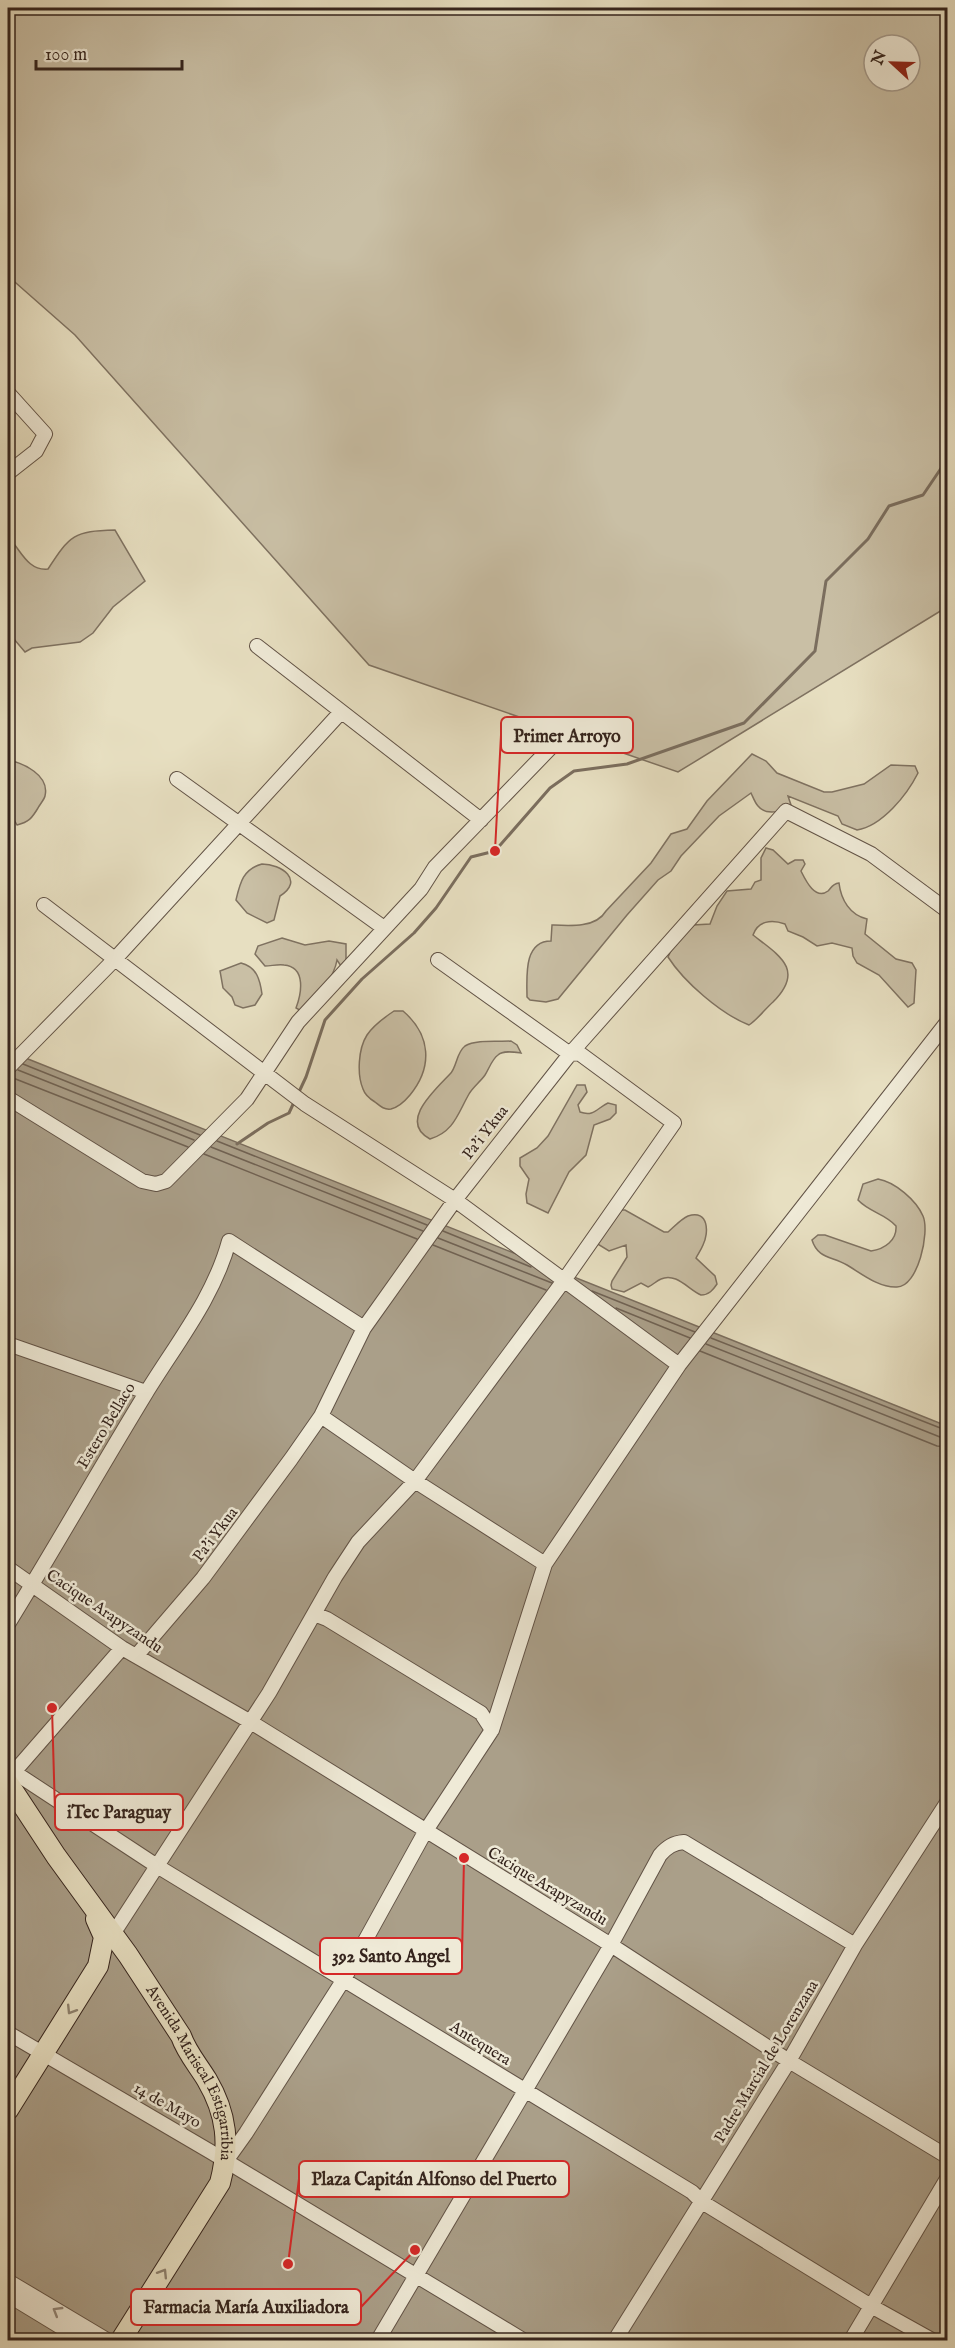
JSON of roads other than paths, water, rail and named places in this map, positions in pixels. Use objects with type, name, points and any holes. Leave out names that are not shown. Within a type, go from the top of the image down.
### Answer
[{"type":"highway","points":[[8,2110],[98,1966],[104,1937],[99,1924],[78,1894],[10,1777]]},
{"type":"highway","name":"Avenida Mariscal Estigarribia","points":[[56,1856],[113,1934],[181,2036],[218,2105],[227,2143],[220,2182],[121,2340]]},
{"type":"highway","points":[[98,1966],[105,1961],[115,1961],[128,1968],[176,2039],[186,2049]]},
{"type":"street","points":[[8,393],[45,434],[36,450],[8,473]]},
{"type":"street","points":[[257,646],[481,820]]},
{"type":"street","points":[[8,1068],[115,959],[341,712]]},
{"type":"street","points":[[8,1098],[142,1180],[156,1184],[166,1181],[247,1099],[298,1022],[420,889],[435,867],[559,739]]},
{"type":"street","points":[[177,778],[384,928]]},
{"type":"street","name":"Pa'i Ykua","points":[[136,1656],[230,1543],[321,1416],[364,1328],[455,1200],[570,1054],[786,811],[871,854],[948,911]]},
{"type":"street","points":[[44,904],[296,1098],[455,1200],[679,1365]]},
{"type":"street","points":[[113,1934],[269,1693],[335,1577],[358,1542],[415,1481],[565,1279],[674,1123],[579,1053],[570,1054],[438,960]]},
{"type":"street","points":[[225,2161],[246,2133],[344,1979],[425,1832],[492,1730],[545,1564],[679,1365],[948,1021]]},
{"type":"street","name":"Estero Bellaco","points":[[8,1624],[146,1392],[205,1299],[222,1266],[229,1241],[364,1328]]},
{"type":"street","points":[[8,1344],[146,1392]]},
{"type":"street","points":[[321,1416],[415,1481],[545,1564]]},
{"type":"street","name":"Cacique Arapyzandu","points":[[8,1568],[122,1648],[249,1721],[611,1945],[789,2061],[948,2157]]},
{"type":"street","points":[[314,1614],[327,1618],[481,1713],[492,1730]]},
{"type":"street","points":[[10,1777],[122,1648]]},
{"type":"street","name":"Antequera","points":[[10,1777],[692,2192],[702,2202],[871,2306],[932,2340]]},
{"type":"street","name":"Padre Marcial de Lorenzana","points":[[615,2340],[789,2061],[855,1945],[948,1801]]},
{"type":"street","points":[[378,2340],[611,1945],[660,1855],[675,1843],[684,1842],[855,1945]]},
{"type":"street","name":"14 de Mayo","points":[[8,2032],[524,2340]]},
{"type":"street","points":[[851,2340],[948,2177]]},
{"type":"street","points":[[8,2281],[107,2340]]},
{"type":"street","points":[[8,2295],[82,2340]]},
{"type":"water","points":[[8,1051],[947,1426],[947,2340],[8,2340]]},
{"type":"waterway","points":[[298,1094],[325,1020],[362,979],[414,933],[436,908],[471,857],[495,851],[550,788],[574,771],[627,764],[744,723],[815,651],[826,581],[868,539],[889,506],[923,495],[948,458]]},
{"type":"waterway","points":[[237,1144],[268,1123],[289,1113],[295,1100]]},
{"type":"place","name":"Primer Arroyo","points":[[495,851]]},
{"type":"place","name":"iTec Paraguay","points":[[52,1708]]},
{"type":"place","name":"392 Santo Angel","points":[[464,1858]]},
{"type":"place","name":"Farmacia María Auxiliadora","points":[[415,2250]]},
{"type":"place","name":"Plaza Capitán Alfonso del Puerto","points":[[288,2264]]}]
